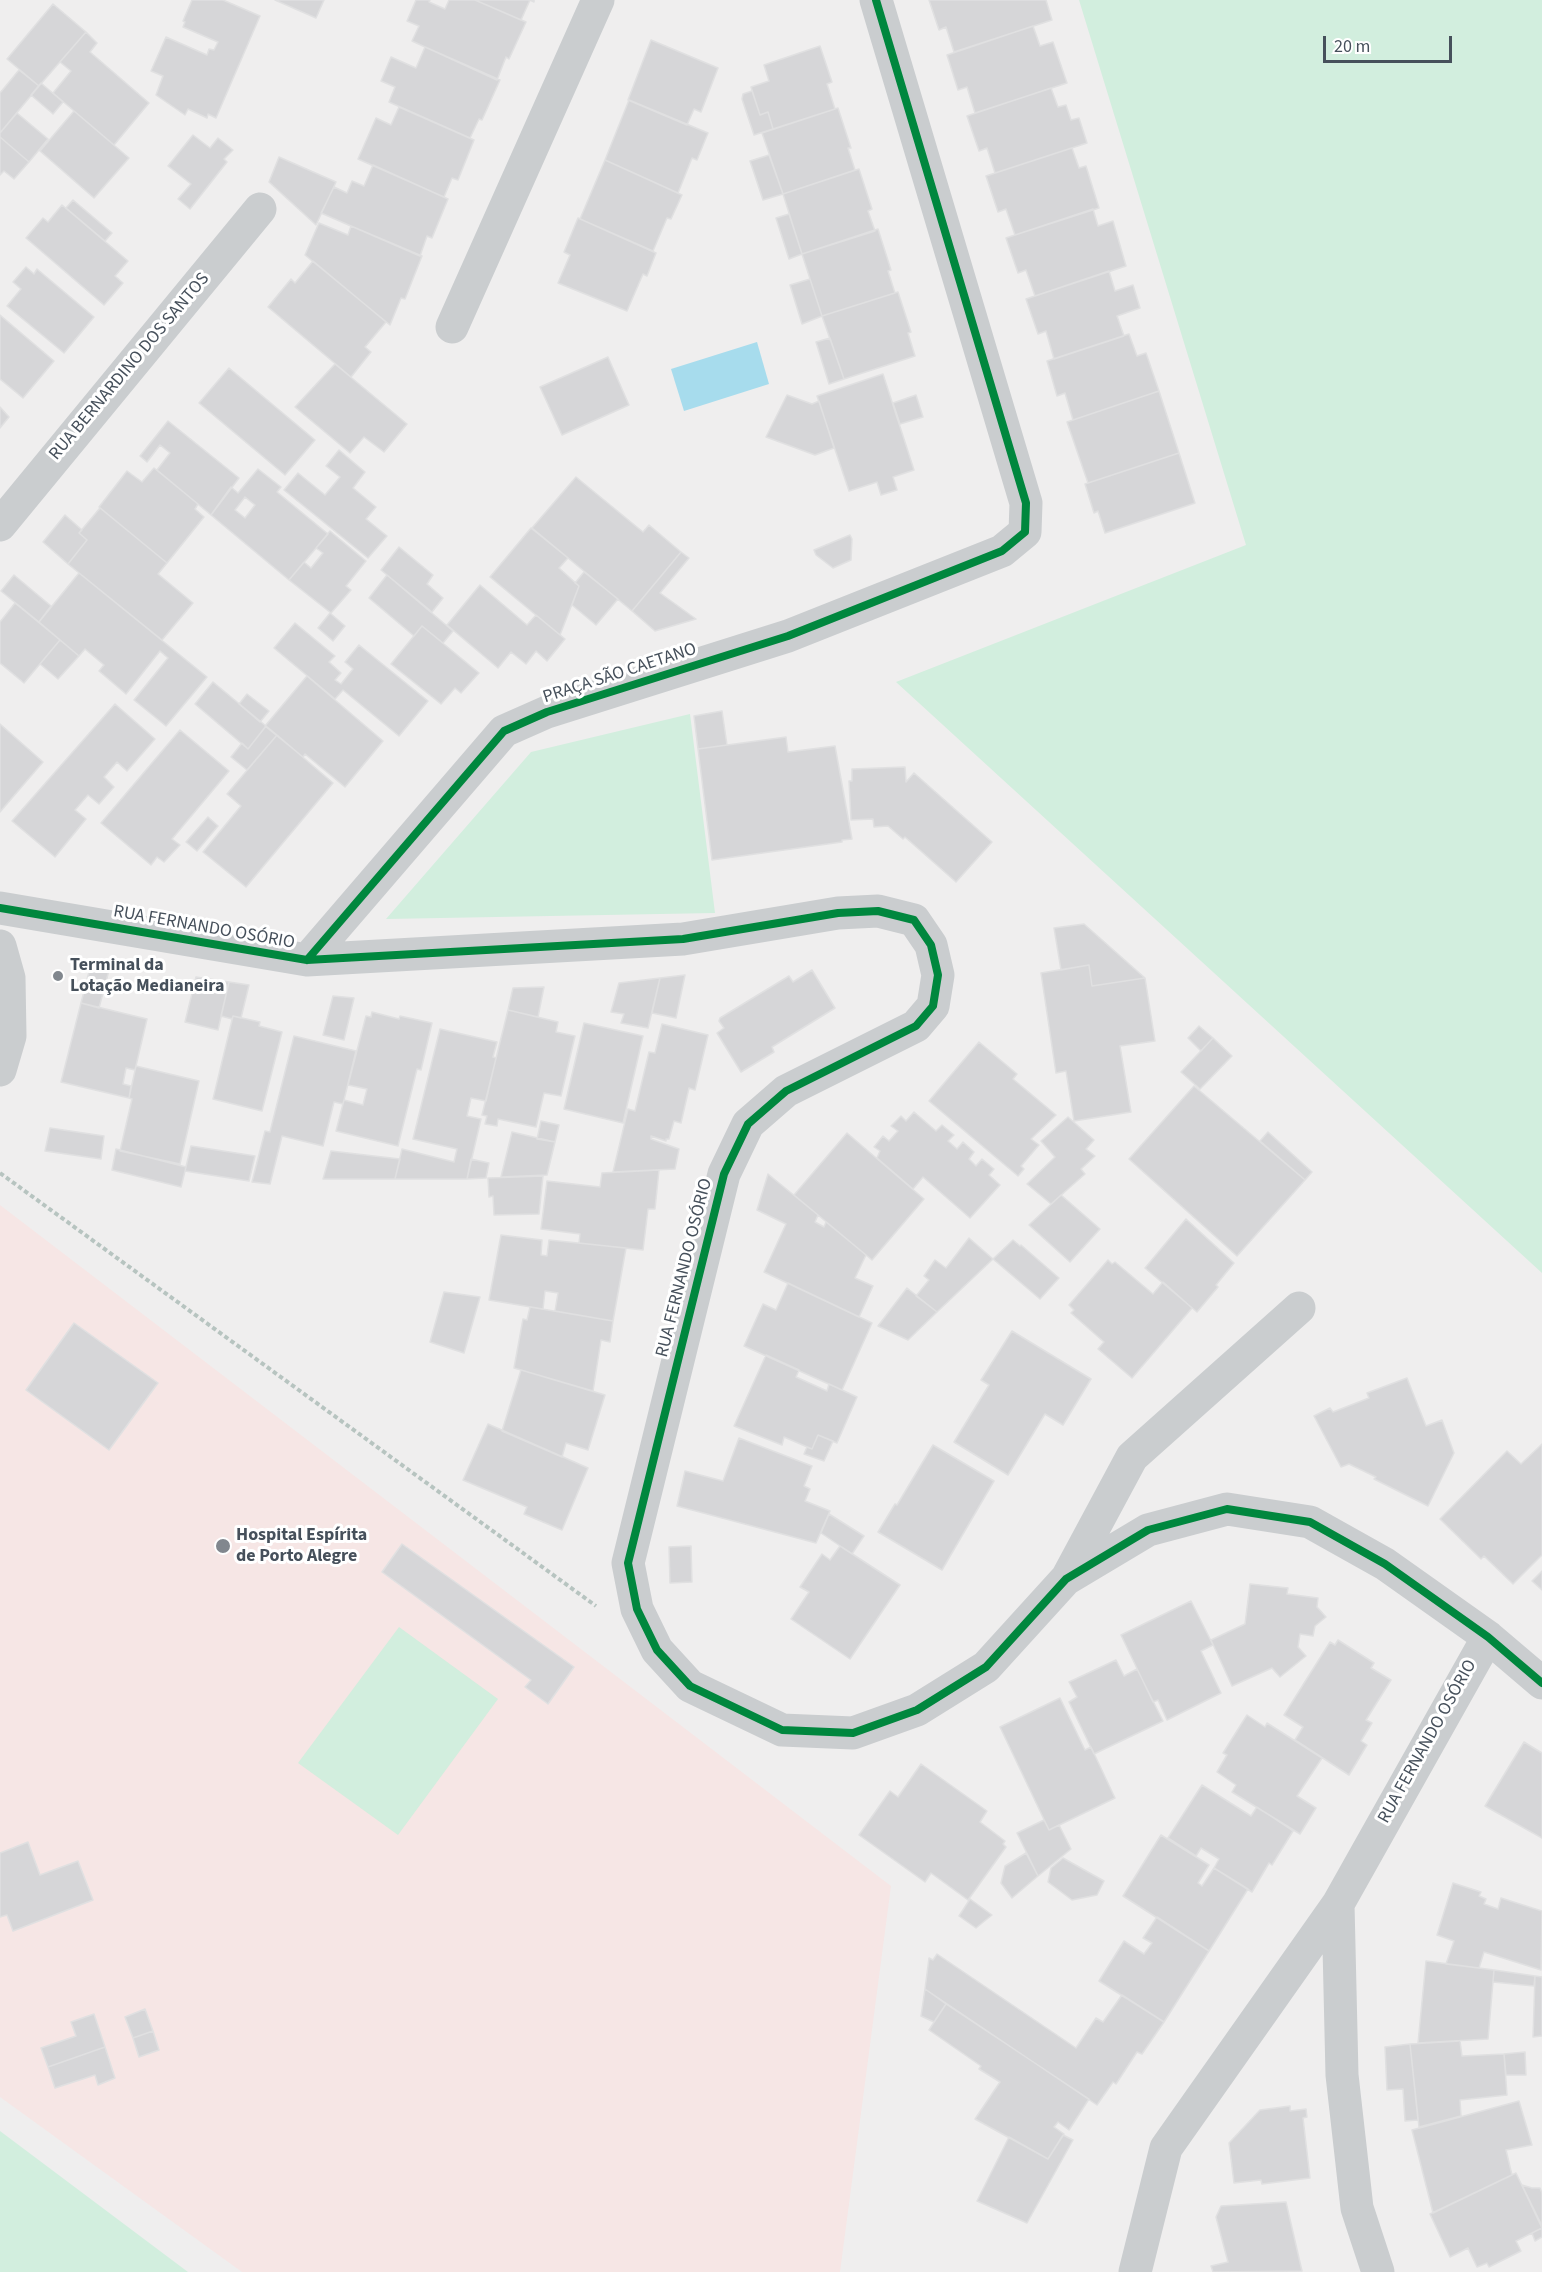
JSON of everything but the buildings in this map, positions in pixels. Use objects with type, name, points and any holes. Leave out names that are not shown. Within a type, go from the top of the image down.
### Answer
[{"type":"street","points":[[452,327],[598,0]]},
{"type":"street","name":"PRAÇA SÃO CAETANO","points":[[306,960],[504,731],[547,712],[788,636],[1002,551],[1025,532],[1026,503],[876,0]]},
{"type":"street","name":"RUA BERNARDINO DOS SANTOS","points":[[0,525],[261,209]]},
{"type":"street","name":"RUA FERNANDO OSÓRIO","points":[[0,908],[306,960],[683,939],[838,912],[878,911],[914,920],[931,945],[938,975],[933,1006],[916,1026],[786,1091],[748,1124],[724,1174],[628,1563],[637,1609],[657,1650],[690,1686],[782,1730],[853,1732],[917,1710],[986,1667],[1066,1579],[1132,1457],[1299,1308]]},
{"type":"street","points":[[0,946],[9,978],[10,1036],[0,1070]]},
{"type":"street","name":"RUA FERNANDO OSÓRIO","points":[[1066,1579],[1148,1530],[1227,1509],[1310,1522],[1385,1564],[1488,1637],[1338,1904],[1166,2148],[1135,2272]]},
{"type":"street","points":[[1488,1637],[1542,1683]]},
{"type":"street","points":[[1338,1904],[1342,2075],[1357,2208],[1378,2272]]},
{"type":"path","points":[[0,1173],[599,1608]]},
{"type":"shaded area","name":"Hospital Espírita de Porto Alegre","points":[[0,1205],[891,1886],[840,2272],[242,2272],[0,2097]]},
{"type":"green space","points":[[1079,0],[1542,0],[1542,1273],[896,682],[1246,545]]},
{"type":"green space","points":[[690,714],[715,913],[386,919],[531,752]]},
{"type":"green space","points":[[399,1627],[498,1699],[398,1835],[298,1763]]},
{"type":"green space","points":[[0,2131],[188,2272],[0,2272]]},
{"type":"water","points":[[757,342],[769,384],[684,411],[671,369]]},
{"type":"cycle path","points":[[307,960],[504,731],[547,712],[788,636],[1002,551],[1025,532],[1026,503],[876,0]]},
{"type":"cycle path","points":[[0,908],[307,960],[683,939],[838,913],[878,911],[914,920],[931,945],[938,975],[933,1006],[916,1026],[786,1091],[748,1124],[724,1174],[628,1563],[637,1609],[657,1650],[690,1686],[782,1730],[853,1733],[917,1710],[986,1667],[1066,1579],[1148,1530],[1227,1509],[1310,1522],[1385,1564],[1488,1637],[1542,1683]]},
{"type":"place","name":"Terminal da Lotação Medianeira","points":[[58,976]]},
{"type":"place","name":"Hospital Espírita de Porto Alegre","points":[[223,1546]]}]
